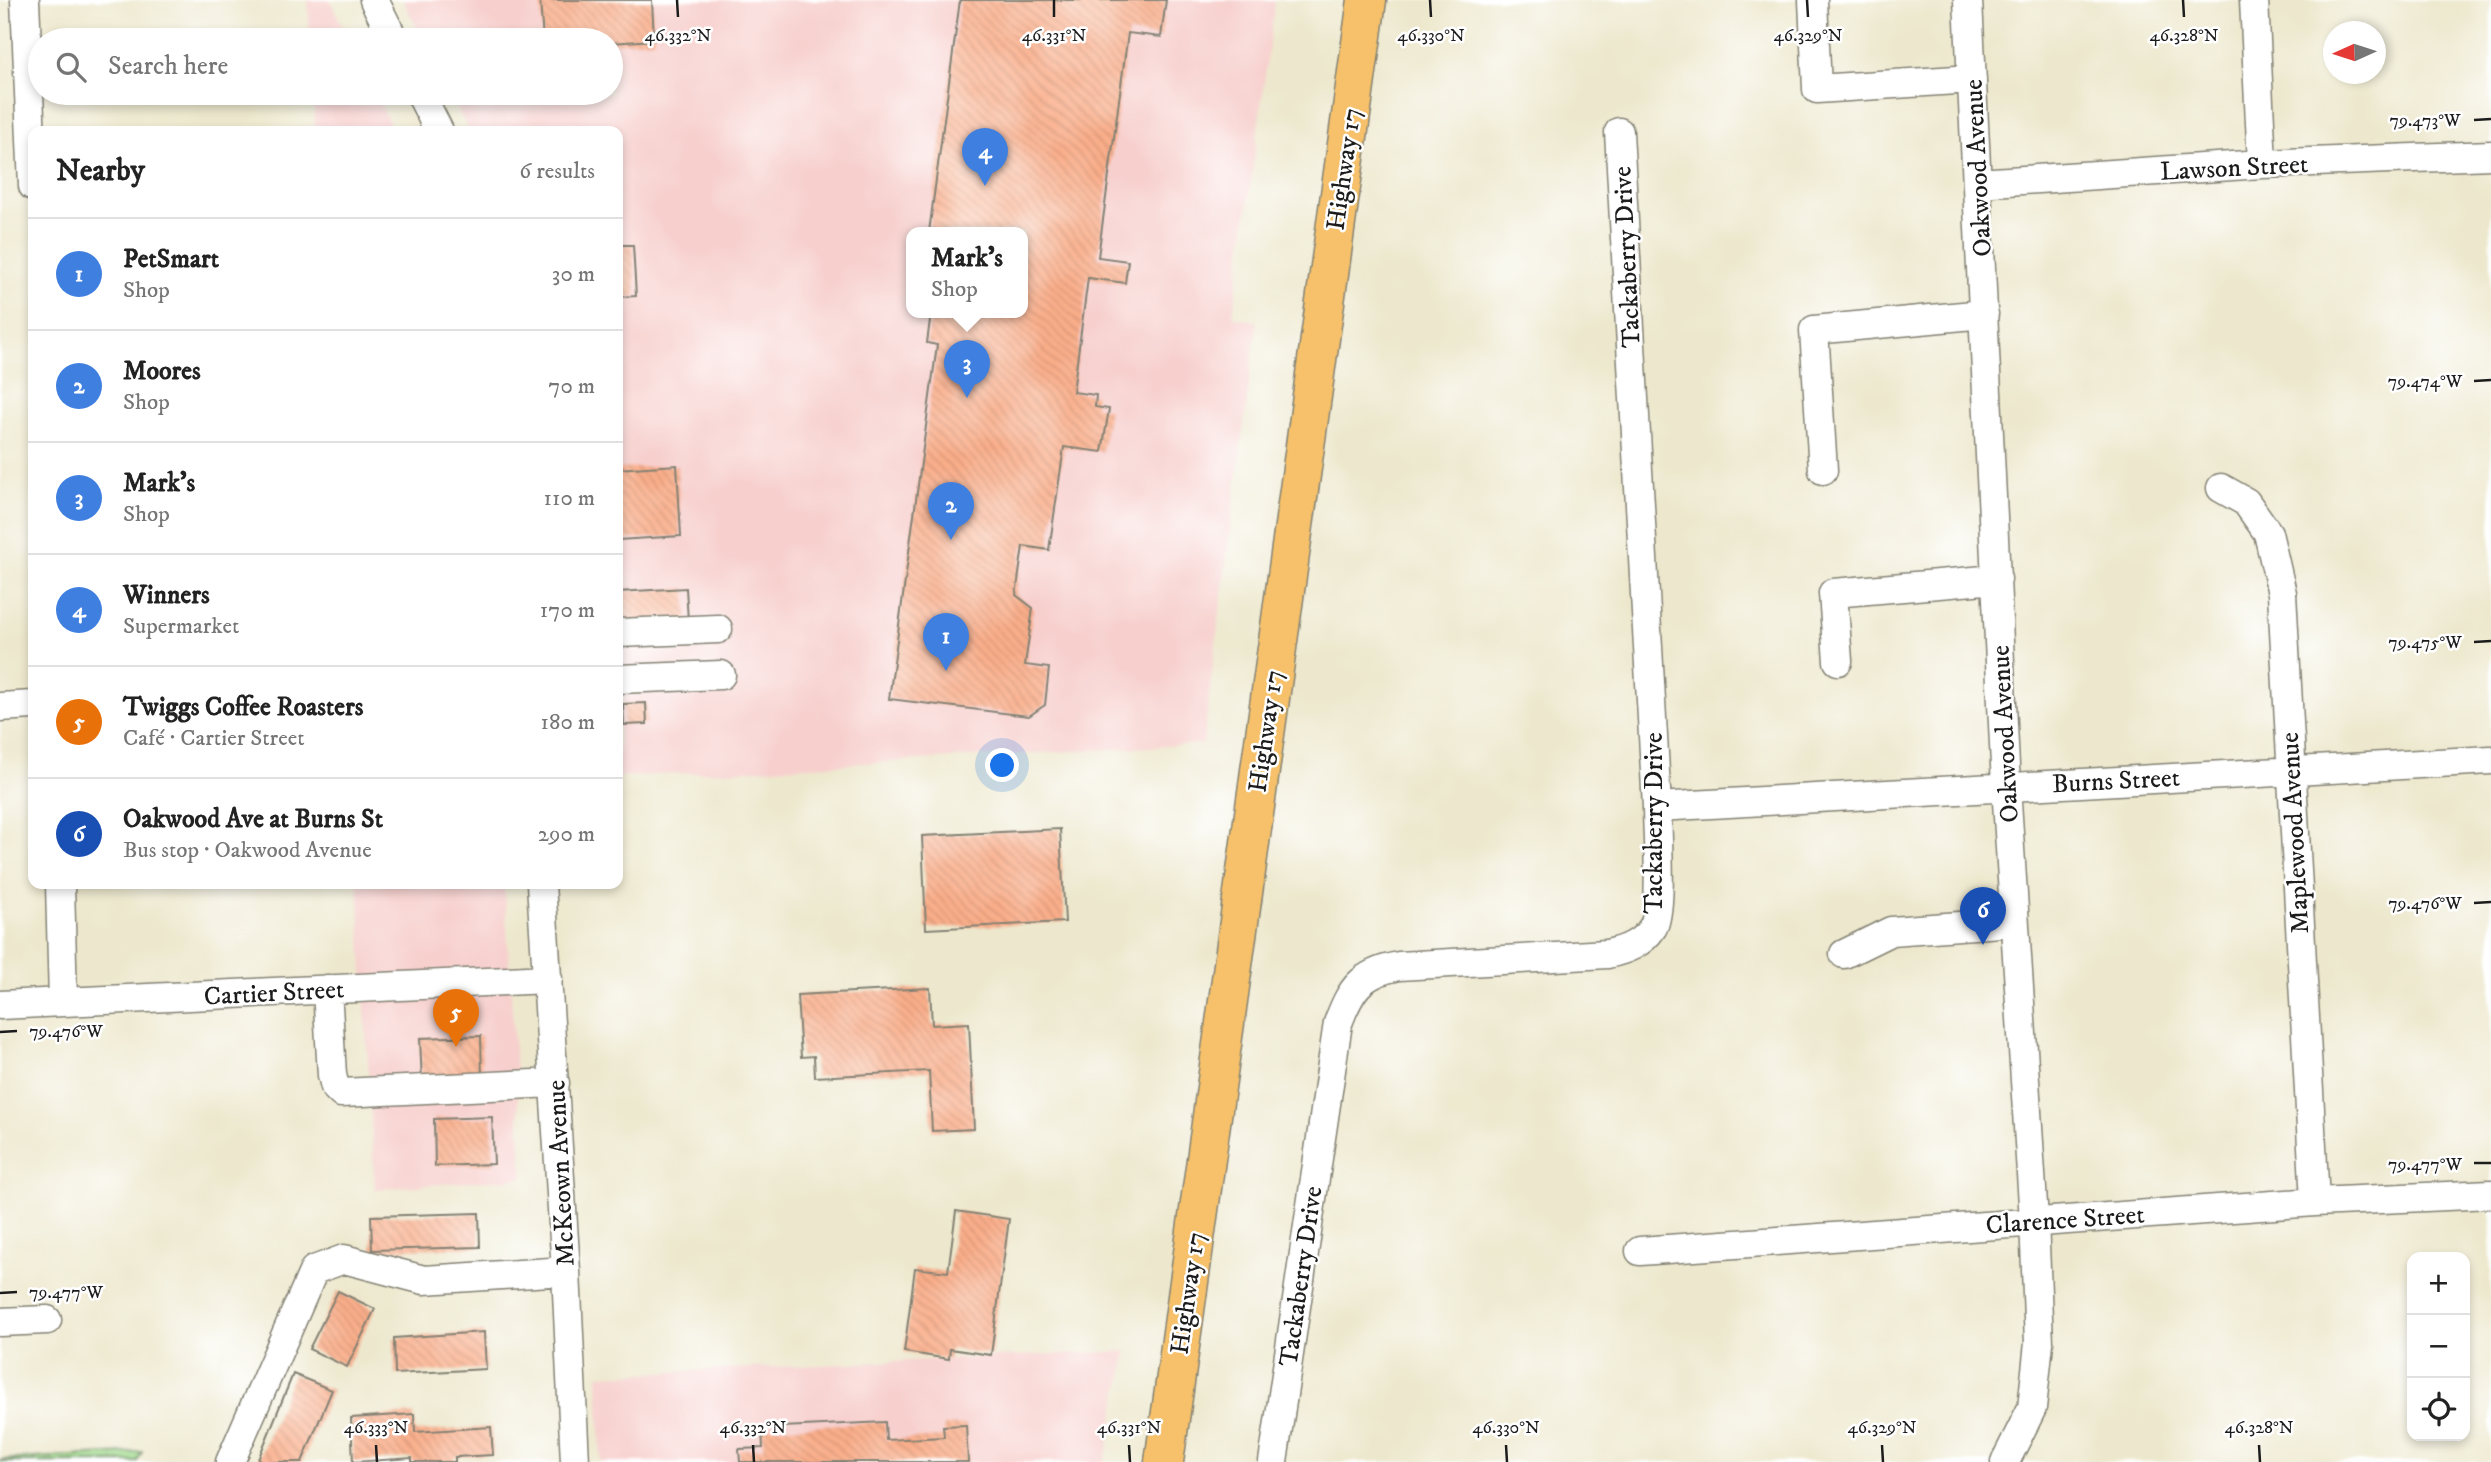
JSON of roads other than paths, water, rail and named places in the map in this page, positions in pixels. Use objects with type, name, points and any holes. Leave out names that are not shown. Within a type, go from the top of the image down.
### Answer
[{"type":"highway","name":"Highway 17","points":[[1164,1462],[1367,0]]},
{"type":"street","points":[[25,0],[28,70]]},
{"type":"street","points":[[374,0],[388,28]]},
{"type":"street","points":[[1813,0],[1817,89],[1972,79]]},
{"type":"street","name":"Oakwood Avenue","points":[[1968,0],[2006,786],[2034,1220],[2039,1343],[2032,1408],[2006,1462]]},
{"type":"street","points":[[2254,0],[2262,164]]},
{"type":"street","points":[[30,105],[30,126]]},
{"type":"street","points":[[426,105],[436,126]]},
{"type":"street","name":"Tackaberry Drive","points":[[1273,1462],[1338,1023],[1352,991],[1362,979],[1380,970],[1399,966],[1607,954],[1626,950],[1643,939],[1655,924],[1658,903],[1657,807],[1619,132]]},
{"type":"street","name":"Lawson Street","points":[[1977,183],[2262,164],[2491,155]]},
{"type":"street","points":[[1823,470],[1814,330],[1984,314]]},
{"type":"street","name":"Maplewood Avenue","points":[[2221,488],[2246,502],[2268,533],[2282,593],[2315,1202]]},
{"type":"street","points":[[1838,661],[1833,593],[1997,579]]},
{"type":"street","points":[[623,633],[718,629]]},
{"type":"street","points":[[623,679],[721,675]]},
{"type":"street","points":[[0,707],[28,705]]},
{"type":"street","name":"Burns Street","points":[[1657,807],[2491,760]]},
{"type":"street","points":[[60,889],[63,1002]]},
{"type":"street","name":"McKeown Avenue","points":[[541,889],[555,1083],[575,1462]]},
{"type":"street","points":[[1844,954],[1891,931],[2014,922]]},
{"type":"street","name":"Cartier Street","points":[[0,1005],[548,979]]},
{"type":"street","points":[[327,989],[332,1075],[335,1087],[341,1093],[555,1083]]},
{"type":"street","name":"Clarence Street","points":[[1640,1251],[2034,1220],[2491,1194]]},
{"type":"street","points":[[230,1462],[314,1270],[344,1259],[424,1279],[566,1271]]},
{"type":"street","points":[[0,1322],[47,1320]]},
{"type":"place","name":"Winners","points":[[985,186]]},
{"type":"place","name":"Mark's","points":[[967,398]]},
{"type":"place","name":"Moores","points":[[951,540]]},
{"type":"place","name":"PetSmart","points":[[946,671]]},
{"type":"place","name":"Oakwood Ave at Burns St","points":[[1983,945]]},
{"type":"place","name":"Twiggs Coffee Roasters","points":[[456,1047]]}]
